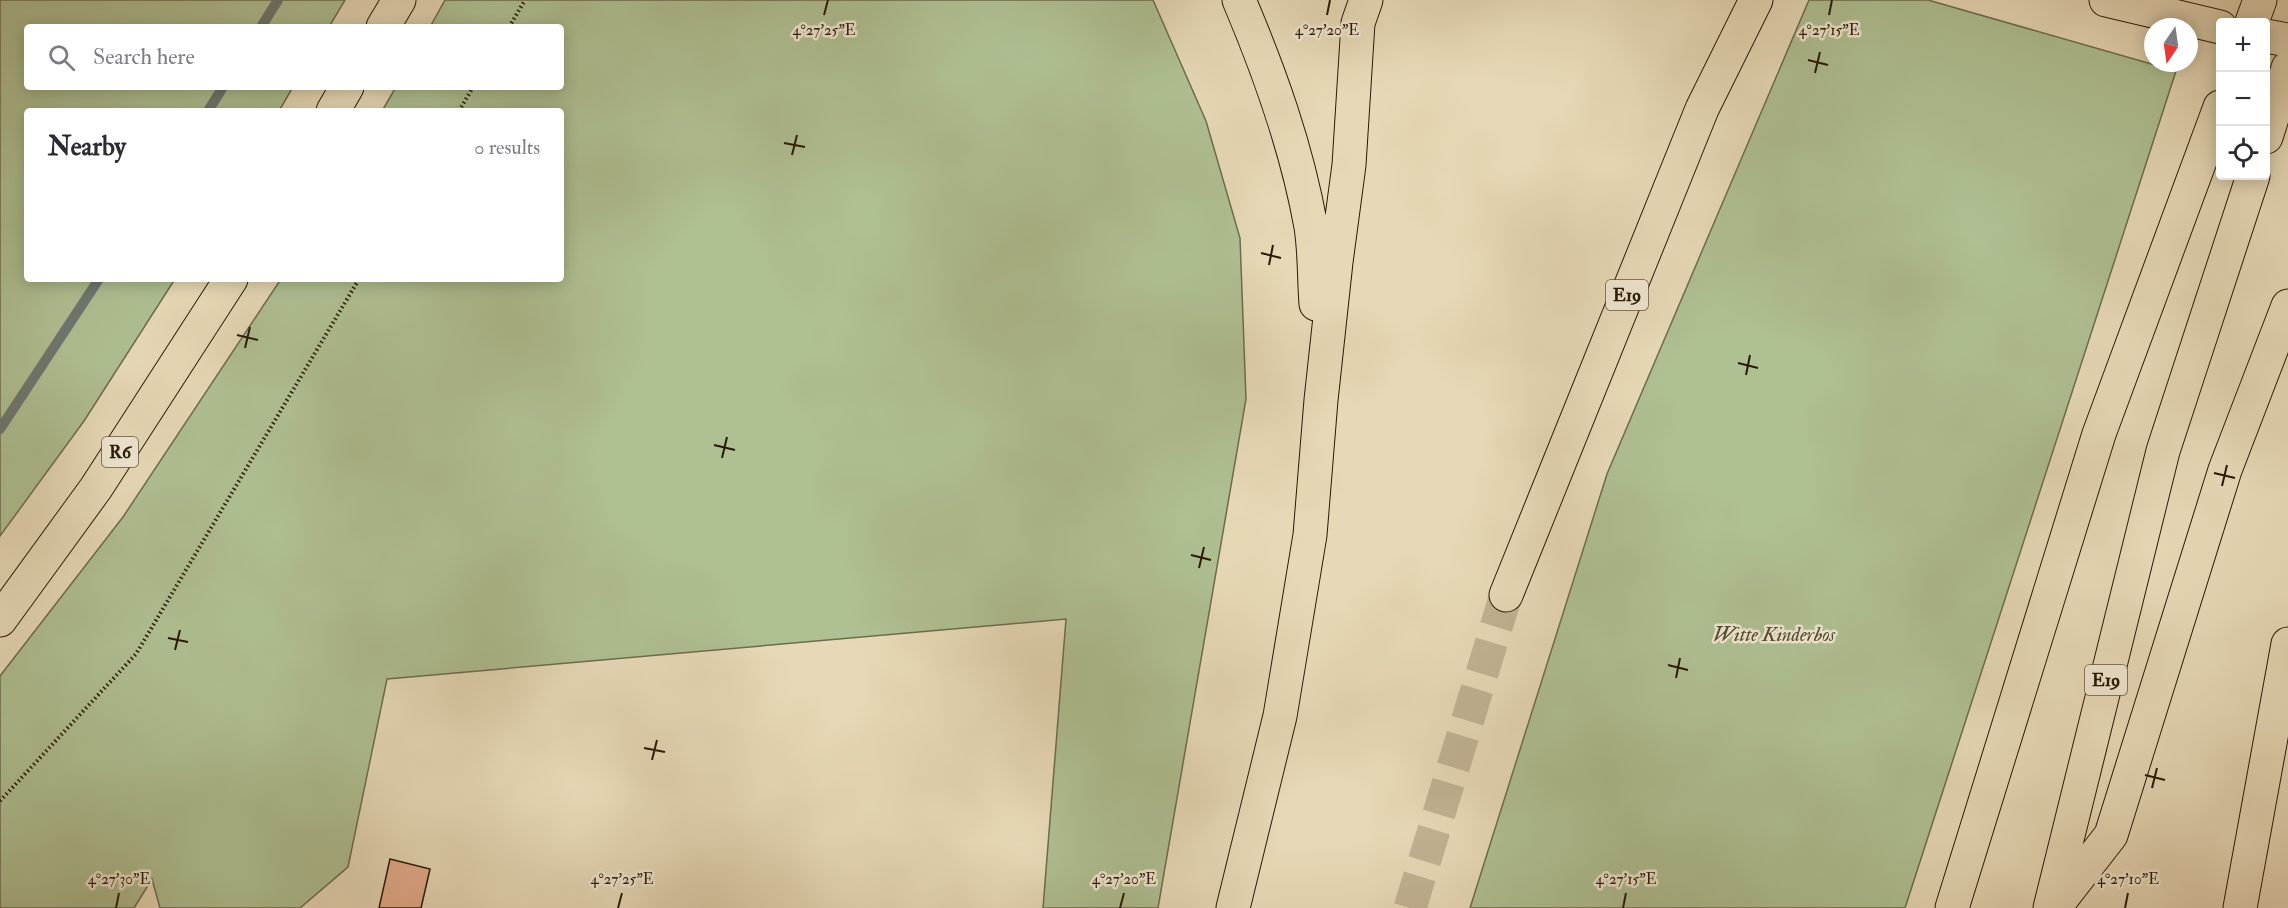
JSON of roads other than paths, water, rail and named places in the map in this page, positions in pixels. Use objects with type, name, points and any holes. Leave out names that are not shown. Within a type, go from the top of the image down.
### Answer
[{"type":"main road","points":[[385,24],[399,0]]},
{"type":"main road","points":[[1239,0],[1264,60],[1291,142],[1311,228],[1321,400]]},
{"type":"main road","points":[[1233,908],[1280,716],[1310,535],[1321,400],[1349,165],[1358,23],[1366,0]]},
{"type":"main road","name":"E19","points":[[1506,595],[1702,109],[1756,0]]},
{"type":"main road","points":[[2106,0],[2216,26]]},
{"type":"main road","points":[[2253,18],[2260,0]]},
{"type":"main road","points":[[2270,37],[2288,40]]},
{"type":"main road","points":[[2269,126],[2288,68]]},
{"type":"main road","points":[[335,108],[345,90]]},
{"type":"main road","points":[[1952,908],[2099,434],[2216,118]]},
{"type":"main road","name":"E19","points":[[2050,908],[2163,451],[2252,180]]},
{"type":"main road","name":"R6","points":[[0,620],[96,488],[229,282]]},
{"type":"main road","points":[[2054,908],[2111,835],[2225,470],[2288,306]]},
{"type":"main road","points":[[2241,908],[2288,644]]},
{"type":"waterway","points":[[263,24],[278,0]]},
{"type":"waterway","points":[[210,108],[221,90]]},
{"type":"waterway","points":[[0,429],[97,282]]},
{"type":"tunnel","points":[[1410,908],[1506,595]]},
{"type":"park label","name":"Witte Kinderbos","points":[[1774,634]]}]
